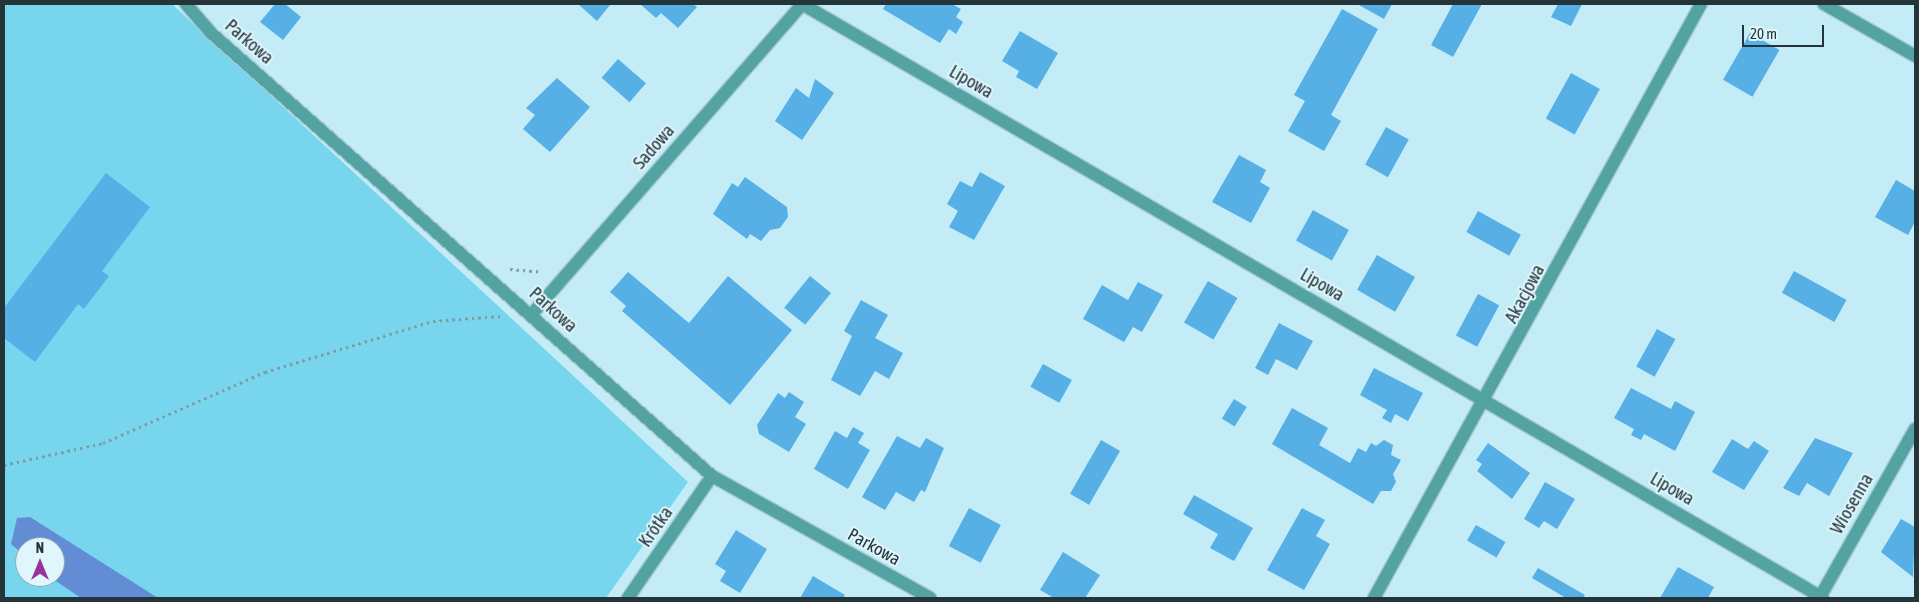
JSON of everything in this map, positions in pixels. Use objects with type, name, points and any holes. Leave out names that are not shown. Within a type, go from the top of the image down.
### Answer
[{"type":"street","name":"Parkowa","points":[[186,4],[210,32],[532,314],[712,476],[930,598]]},
{"type":"street","name":"Sadowa","points":[[532,314],[802,4]]},
{"type":"street","name":"Lipowa","points":[[802,4],[1487,401],[1821,598]]},
{"type":"street","name":"Akacjowa","points":[[1374,598],[1487,401],[1701,4]]},
{"type":"street","points":[[1824,4],[1915,56]]},
{"type":"street","name":"Wiosenna","points":[[1821,598],[1915,429]]},
{"type":"street","name":"Krótka","points":[[628,598],[712,476]]},
{"type":"path","points":[[4,465],[103,443],[265,372],[433,321],[532,314]]},
{"type":"shaded area","points":[[4,4],[172,4],[688,482],[606,598],[4,598]]},
{"type":"shaded area","points":[[30,517],[62,537],[15,537],[15,547],[11,544],[17,518]]},
{"type":"shaded area","points":[[65,539],[158,598],[81,598],[65,587]]},
{"type":"building","points":[[275,4],[285,4],[301,17],[283,40],[260,22]]},
{"type":"building","points":[[578,4],[608,4],[610,5],[597,21]]},
{"type":"building","points":[[640,4],[693,4],[697,7],[678,28],[661,13],[656,18]]},
{"type":"building","points":[[886,4],[952,4],[961,9],[956,17],[963,22],[956,34],[949,29],[940,43],[883,9]]},
{"type":"building","points":[[1357,4],[1392,4],[1384,19]]},
{"type":"building","points":[[1453,4],[1482,4],[1453,57],[1431,45]]},
{"type":"building","points":[[1558,4],[1582,4],[1571,26],[1551,17]]},
{"type":"building","points":[[1342,9],[1378,29],[1331,115],[1341,121],[1324,151],[1288,131],[1305,101],[1294,95]]},
{"type":"building","points":[[1020,31],[1058,53],[1037,89],[1016,77],[1019,71],[1002,61]]},
{"type":"building","points":[[1750,33],[1779,50],[1752,97],[1723,80]]},
{"type":"building","points":[[618,59],[646,83],[630,102],[602,78]]},
{"type":"building","points":[[1571,73],[1600,89],[1575,134],[1546,118]]},
{"type":"building","points":[[557,78],[590,107],[550,152],[523,129],[535,115],[526,108]]},
{"type":"building","points":[[815,79],[834,93],[802,140],[775,121],[796,88],[809,98]]},
{"type":"building","points":[[1386,127],[1409,140],[1388,177],[1365,165]]},
{"type":"building","points":[[1239,155],[1266,170],[1260,182],[1270,188],[1251,223],[1212,202]]},
{"type":"building","points":[[980,172],[1005,186],[974,240],[949,227],[958,211],[947,204],[960,181],[972,187]]},
{"type":"building","points":[[106,173],[150,207],[102,271],[109,276],[84,309],[78,304],[35,362],[4,338],[4,308]]},
{"type":"building","points":[[745,177],[787,207],[788,217],[780,228],[770,230],[761,241],[750,234],[747,239],[713,214],[732,183],[738,187]]},
{"type":"building","points":[[1896,180],[1915,191],[1915,222],[1908,235],[1875,217]]},
{"type":"building","points":[[1313,210],[1349,230],[1332,260],[1296,241]]},
{"type":"building","points":[[1478,211],[1521,235],[1509,256],[1466,232]]},
{"type":"building","points":[[1377,255],[1415,277],[1395,312],[1357,290]]},
{"type":"building","points":[[1794,271],[1846,300],[1834,322],[1782,293]]},
{"type":"building","points":[[628,272],[689,323],[728,276],[792,330],[730,405],[622,311],[626,306],[610,292]]},
{"type":"building","points":[[810,276],[831,293],[805,325],[784,308]]},
{"type":"building","points":[[1208,281],[1237,298],[1213,340],[1184,323]]},
{"type":"building","points":[[1138,282],[1163,295],[1142,332],[1133,327],[1124,342],[1083,319],[1102,285],[1128,300]]},
{"type":"building","points":[[1478,294],[1499,305],[1477,347],[1456,335]]},
{"type":"building","points":[[861,300],[888,315],[875,338],[903,353],[889,379],[875,371],[860,396],[831,380],[852,336],[844,331]]},
{"type":"building","points":[[1279,323],[1313,341],[1297,370],[1276,359],[1268,375],[1255,368]]},
{"type":"building","points":[[1657,329],[1675,339],[1655,377],[1636,367]]},
{"type":"building","points":[[1043,364],[1072,380],[1059,403],[1030,387]]},
{"type":"building","points":[[1374,368],[1423,393],[1408,421],[1395,414],[1391,423],[1382,418],[1387,410],[1360,395]]},
{"type":"building","points":[[1631,388],[1671,409],[1675,401],[1695,412],[1675,451],[1644,434],[1641,440],[1631,435],[1634,429],[1614,418]]},
{"type":"building","points":[[789,392],[804,402],[795,417],[806,424],[789,452],[759,434],[757,425],[778,393],[785,398]]},
{"type":"building","points":[[1234,399],[1247,407],[1235,426],[1222,419]]},
{"type":"building","points":[[1292,408],[1328,428],[1319,445],[1350,463],[1358,448],[1366,452],[1371,443],[1376,446],[1384,440],[1393,445],[1391,455],[1401,460],[1393,474],[1396,482],[1391,491],[1381,491],[1373,504],[1272,444]]},
{"type":"building","points":[[853,427],[864,433],[858,443],[870,450],[848,489],[814,469],[835,431],[847,438]]},
{"type":"building","points":[[897,436],[920,448],[926,438],[944,448],[925,492],[921,490],[914,502],[896,492],[885,510],[862,497]]},
{"type":"building","points":[[1815,438],[1853,453],[1829,496],[1807,483],[1799,496],[1783,488]]},
{"type":"building","points":[[1732,439],[1748,449],[1754,441],[1769,451],[1744,490],[1712,472]]},
{"type":"building","points":[[1101,440],[1120,451],[1089,505],[1070,494]]},
{"type":"building","points":[[1488,443],[1530,473],[1512,499],[1477,471],[1482,464],[1476,460]]},
{"type":"building","points":[[1545,482],[1575,499],[1557,529],[1544,521],[1539,528],[1524,519]]},
{"type":"building","points":[[1194,495],[1253,528],[1234,561],[1210,548],[1218,534],[1183,514]]},
{"type":"building","points":[[969,508],[1001,525],[981,563],[949,546]]},
{"type":"building","points":[[1302,508],[1325,520],[1316,536],[1330,544],[1304,590],[1267,570]]},
{"type":"building","points":[[1901,519],[1915,527],[1913,577],[1881,552]]},
{"type":"building","points":[[1476,525],[1505,542],[1496,558],[1467,541]]},
{"type":"building","points":[[736,530],[767,549],[740,593],[720,581],[726,571],[715,564]]},
{"type":"building","points":[[1063,552],[1100,575],[1085,598],[1054,598],[1040,590]]},
{"type":"building","points":[[1678,567],[1714,587],[1708,598],[1660,598]]},
{"type":"building","points":[[1538,568],[1585,595],[1583,598],[1566,598],[1532,578]]},
{"type":"building","points":[[813,576],[845,595],[843,598],[800,598]]}]
